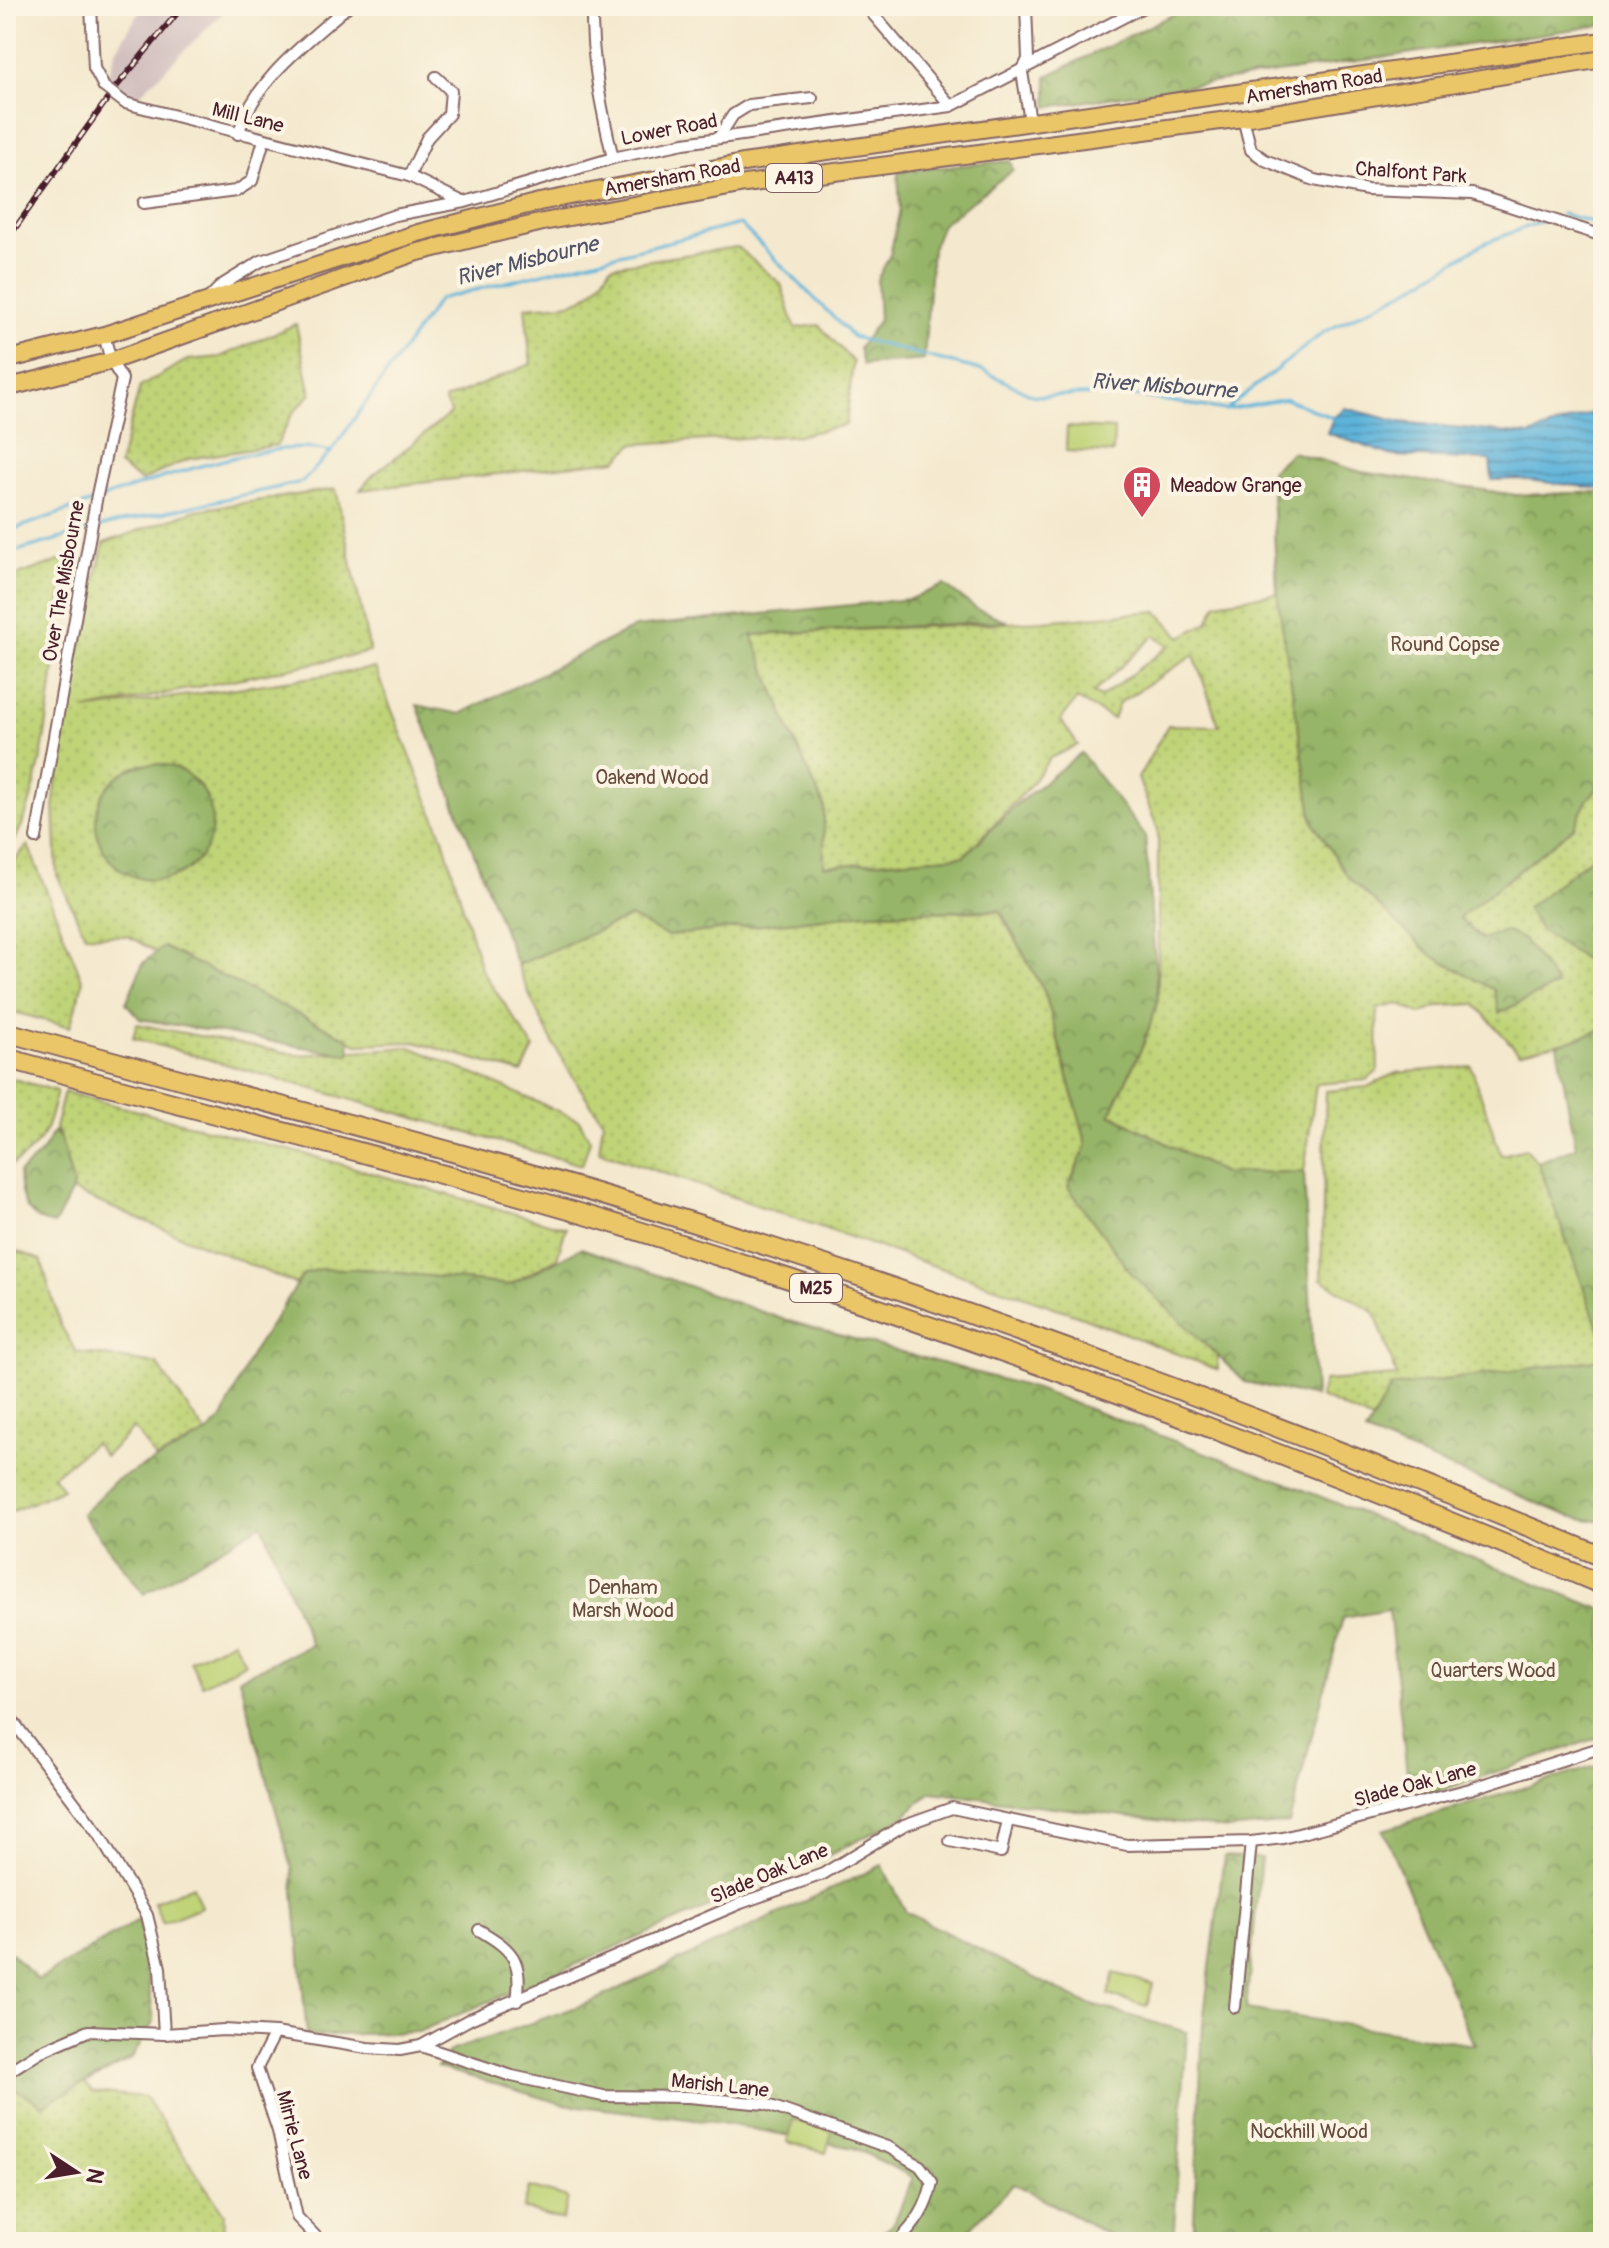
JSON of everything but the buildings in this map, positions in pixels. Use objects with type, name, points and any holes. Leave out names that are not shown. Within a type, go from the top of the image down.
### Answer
[{"type":"highway","name":"A413","points":[[6,360],[104,335],[418,233],[539,202],[743,163],[1603,41]]},
{"type":"highway","name":"Amersham Road","points":[[6,388],[111,361],[414,253],[543,222],[745,184],[1243,118],[1603,59]]},
{"type":"highway","name":"M25","points":[[6,1032],[475,1158],[817,1263],[1181,1389],[1603,1557]]},
{"type":"highway","name":"M25","points":[[6,1058],[469,1181],[902,1316],[1364,1484],[1603,1585]]},
{"type":"street","points":[[6,12],[11,6]]},
{"type":"street","name":"Mill Lane","points":[[91,6],[94,68],[104,87],[125,103],[409,176],[465,202]]},
{"type":"street","points":[[238,134],[246,110],[272,73],[348,6]]},
{"type":"street","points":[[592,6],[591,40],[613,158]]},
{"type":"street","points":[[866,6],[951,106]]},
{"type":"street","points":[[1026,6],[1028,59],[1022,72],[1030,121]]},
{"type":"street","name":"Lower Road","points":[[203,304],[222,285],[261,261],[395,215],[465,202],[613,158],[719,137],[951,106],[1145,6]]},
{"type":"street","points":[[409,176],[427,138],[449,114],[451,91],[436,77]]},
{"type":"street","points":[[719,137],[733,115],[749,105],[812,98]]},
{"type":"street","name":"Chalfont Park","points":[[1243,118],[1251,150],[1265,160],[1314,180],[1367,190],[1472,194],[1603,236]]},
{"type":"street","points":[[144,203],[236,191],[252,181],[264,140]]},
{"type":"street","name":"Over The Misbourne","points":[[36,838],[89,537],[122,379],[111,361],[104,335]]},
{"type":"street","points":[[6,1712],[99,1835],[147,1915],[160,1968],[164,2034]]},
{"type":"street","name":"Slade Oak Lane","points":[[6,2073],[39,2052],[88,2031],[164,2034],[224,2030],[275,2033],[367,2048],[400,2050],[421,2046],[470,2019],[741,1903],[823,1874],[904,1825],[952,1808],[1127,1845],[1251,1842],[1283,1838],[1470,1789],[1603,1747]]},
{"type":"street","points":[[950,1841],[1001,1852],[1008,1820]]},
{"type":"street","points":[[1235,2007],[1251,1842]]},
{"type":"street","points":[[479,1930],[505,1945],[516,1960],[517,2001]]},
{"type":"street","name":"Mirrie Lane","points":[[275,2033],[257,2068],[278,2131],[297,2217],[321,2242]]},
{"type":"street","name":"Marish Lane","points":[[421,2046],[512,2076],[603,2096],[689,2097],[765,2104],[890,2148],[920,2166],[932,2182],[928,2202],[917,2223],[898,2242]]},
{"type":"shaded area","points":[[143,6],[230,6],[132,102],[106,83],[116,50]]},
{"type":"green space","points":[[1190,6],[1603,6],[1603,25],[1047,107],[1047,76]]},
{"type":"green space","points":[[1010,161],[1013,170],[942,224],[932,249],[924,360],[863,365],[859,348],[879,320],[877,280],[890,255],[900,209],[898,171]]},
{"type":"green space","points":[[737,247],[781,284],[795,328],[819,325],[853,362],[846,425],[800,435],[633,444],[617,460],[360,490],[372,476],[451,413],[444,400],[531,364],[525,307],[566,304],[585,297],[611,266]]},
{"type":"green space","points":[[296,324],[311,394],[292,414],[277,445],[188,459],[141,481],[119,465],[140,387],[187,360],[220,357]]},
{"type":"green space","points":[[1067,427],[1114,429],[1113,453],[1066,451]]},
{"type":"green space","points":[[1292,452],[1361,472],[1516,495],[1603,492],[1603,1033],[1519,1053],[1475,1004],[1441,1006],[1420,1014],[1398,1004],[1377,1009],[1378,1071],[1367,1080],[1316,1084],[1304,1172],[1223,1173],[1110,1114],[1144,1043],[1158,1000],[1158,830],[1138,778],[1168,725],[1219,726],[1194,655],[1119,703],[1113,719],[1077,699],[1061,720],[1078,745],[1050,758],[1028,788],[964,856],[824,866],[824,806],[752,635],[1043,621],[1157,611],[1181,637],[1208,622],[1217,603],[1277,593],[1271,471]],"holes":[[[1155,635],[1169,646],[1101,697],[1093,693]]]},
{"type":"green space","name":"Round Copse","points":[[1292,452],[1361,472],[1516,495],[1603,492],[1603,782],[1587,800],[1574,827],[1459,918],[1482,939],[1505,931],[1524,940],[1557,985],[1499,1013],[1494,990],[1431,955],[1348,877],[1313,822],[1278,600],[1271,471]]},
{"type":"green space","points":[[336,489],[370,652],[85,710],[375,668],[443,838],[481,969],[534,1048],[522,1073],[415,1042],[357,1044],[170,960],[128,936],[85,935],[57,875],[54,801],[64,714],[104,543],[196,510]]},
{"type":"green space","points":[[65,559],[54,670],[41,756],[21,829],[6,854],[6,579]]},
{"type":"green space","name":"Oakend Wood","points":[[944,585],[977,609],[1007,621],[752,635],[824,806],[824,866],[964,856],[1017,804],[1081,753],[1145,836],[1158,1000],[1144,1043],[1110,1114],[1223,1173],[1304,1172],[1315,1397],[1245,1382],[1132,1274],[1068,1187],[1087,1145],[1045,993],[1000,910],[866,913],[667,936],[630,917],[517,965],[417,705],[460,714],[635,627],[910,599]]},
{"type":"green space","points":[[154,764],[176,769],[195,781],[207,800],[212,822],[207,844],[195,863],[176,875],[154,880],[132,875],[113,863],[101,844],[96,822],[101,800],[113,781],[132,769]]},
{"type":"green space","points":[[28,845],[83,982],[70,1027],[6,1010],[6,870]]},
{"type":"green space","points":[[1603,848],[1603,960],[1587,961],[1540,930],[1527,908]]},
{"type":"green space","points":[[999,911],[1045,993],[1087,1146],[1068,1187],[1132,1274],[1217,1355],[1218,1370],[1080,1316],[599,1151],[603,1121],[555,1046],[517,965],[630,917],[667,936],[866,913]]},
{"type":"green space","points":[[163,947],[349,1039],[350,1055],[140,1019],[126,1003],[143,963]]},
{"type":"green space","points":[[137,1024],[298,1055],[411,1047],[579,1120],[590,1140],[582,1165],[133,1038]]},
{"type":"green space","points":[[1603,1029],[1603,1341],[1538,1162],[1576,1147],[1557,1045]]},
{"type":"green space","points":[[1471,1066],[1501,1155],[1526,1149],[1538,1162],[1603,1341],[1603,1359],[1391,1387],[1372,1421],[1320,1397],[1324,1381],[1397,1376],[1375,1313],[1321,1279],[1326,1091],[1367,1087],[1396,1073]]},
{"type":"green space","points":[[6,1077],[57,1091],[42,1137],[29,1153],[6,1168]]},
{"type":"green space","points":[[64,1092],[316,1157],[566,1228],[557,1258],[509,1285],[364,1269],[321,1269],[304,1274],[296,1284],[72,1191],[61,1139],[55,1128]]},
{"type":"green space","points":[[54,1131],[61,1139],[73,1184],[55,1224],[37,1218],[26,1208],[19,1173],[40,1154]]},
{"type":"green space","points":[[6,1247],[41,1260],[60,1324],[76,1352],[157,1364],[206,1434],[156,1459],[134,1428],[105,1456],[94,1443],[53,1476],[63,1489],[6,1514]]},
{"type":"green space","name":"Denham Marsh Wood","points":[[581,1248],[785,1320],[1036,1389],[1294,1486],[1603,1610],[1603,1736],[1410,1801],[1389,1610],[1343,1618],[1289,1823],[1228,1829],[931,1792],[899,1820],[821,1859],[418,2032],[307,2036],[292,1868],[239,1678],[311,1645],[262,1524],[144,1594],[82,1514],[115,1481],[206,1434],[222,1419],[252,1353],[304,1274],[320,1269],[364,1269],[509,1285]]},
{"type":"green space","points":[[1603,1359],[1603,1522],[1569,1516],[1365,1433],[1391,1387]]},
{"type":"green space","points":[[233,1640],[245,1663],[202,1685],[190,1661]]},
{"type":"green space","name":"Nockhill Wood","points":[[1603,1764],[1603,2242],[1193,2242],[1203,2023],[1224,1856],[1261,1858],[1246,2009],[1474,2045],[1383,1830]]},
{"type":"green space","points":[[882,1865],[906,1912],[1082,2002],[1187,2032],[1173,2242],[1122,2242],[1014,2183],[957,2242],[869,2242],[894,2223],[913,2177],[854,2148],[721,2123],[563,2104],[437,2067],[450,2051],[591,2002]]},
{"type":"green space","points":[[193,1886],[201,1907],[162,1923],[154,1902]]},
{"type":"green space","points":[[140,1919],[154,2021],[131,2059],[43,2105],[6,2084],[6,1948],[38,1980]]},
{"type":"green space","points":[[1114,1973],[1153,1984],[1147,2006],[1108,1995]]},
{"type":"green space","points":[[6,1988],[92,2092],[145,2097],[224,2214],[223,2242],[6,2242]]},
{"type":"green space","points":[[793,2120],[832,2131],[826,2153],[787,2142]]},
{"type":"green space","points":[[529,2187],[568,2198],[562,2220],[523,2209]]},
{"type":"water","points":[[1345,408],[1401,422],[1530,435],[1603,409],[1603,489],[1519,479],[1492,480],[1490,460],[1393,456],[1327,433],[1333,418]]},
{"type":"waterway","points":[[1562,214],[1603,225]]},
{"type":"waterway","points":[[1229,407],[1324,332],[1411,288],[1484,243],[1540,222]]},
{"type":"waterway","name":"River Misbourne","points":[[94,528],[302,482],[331,452],[439,299],[740,224],[853,337],[984,371],[1034,396],[1120,394],[1226,410],[1286,399],[1333,418]]},
{"type":"waterway","name":"River Misbourne","points":[[99,499],[183,471],[248,454],[308,448],[331,452]]},
{"type":"waterway","name":"River Misbourne","points":[[6,532],[92,502]]},
{"type":"waterway","name":"River Misbourne","points":[[6,554],[87,531]]},
{"type":"railway","points":[[6,241],[116,87],[183,6]]},
{"type":"place","name":"Meadow Grange","points":[[1142,519]]},
{"type":"park label","name":"Quarters Wood","points":[[1493,1670]]}]
